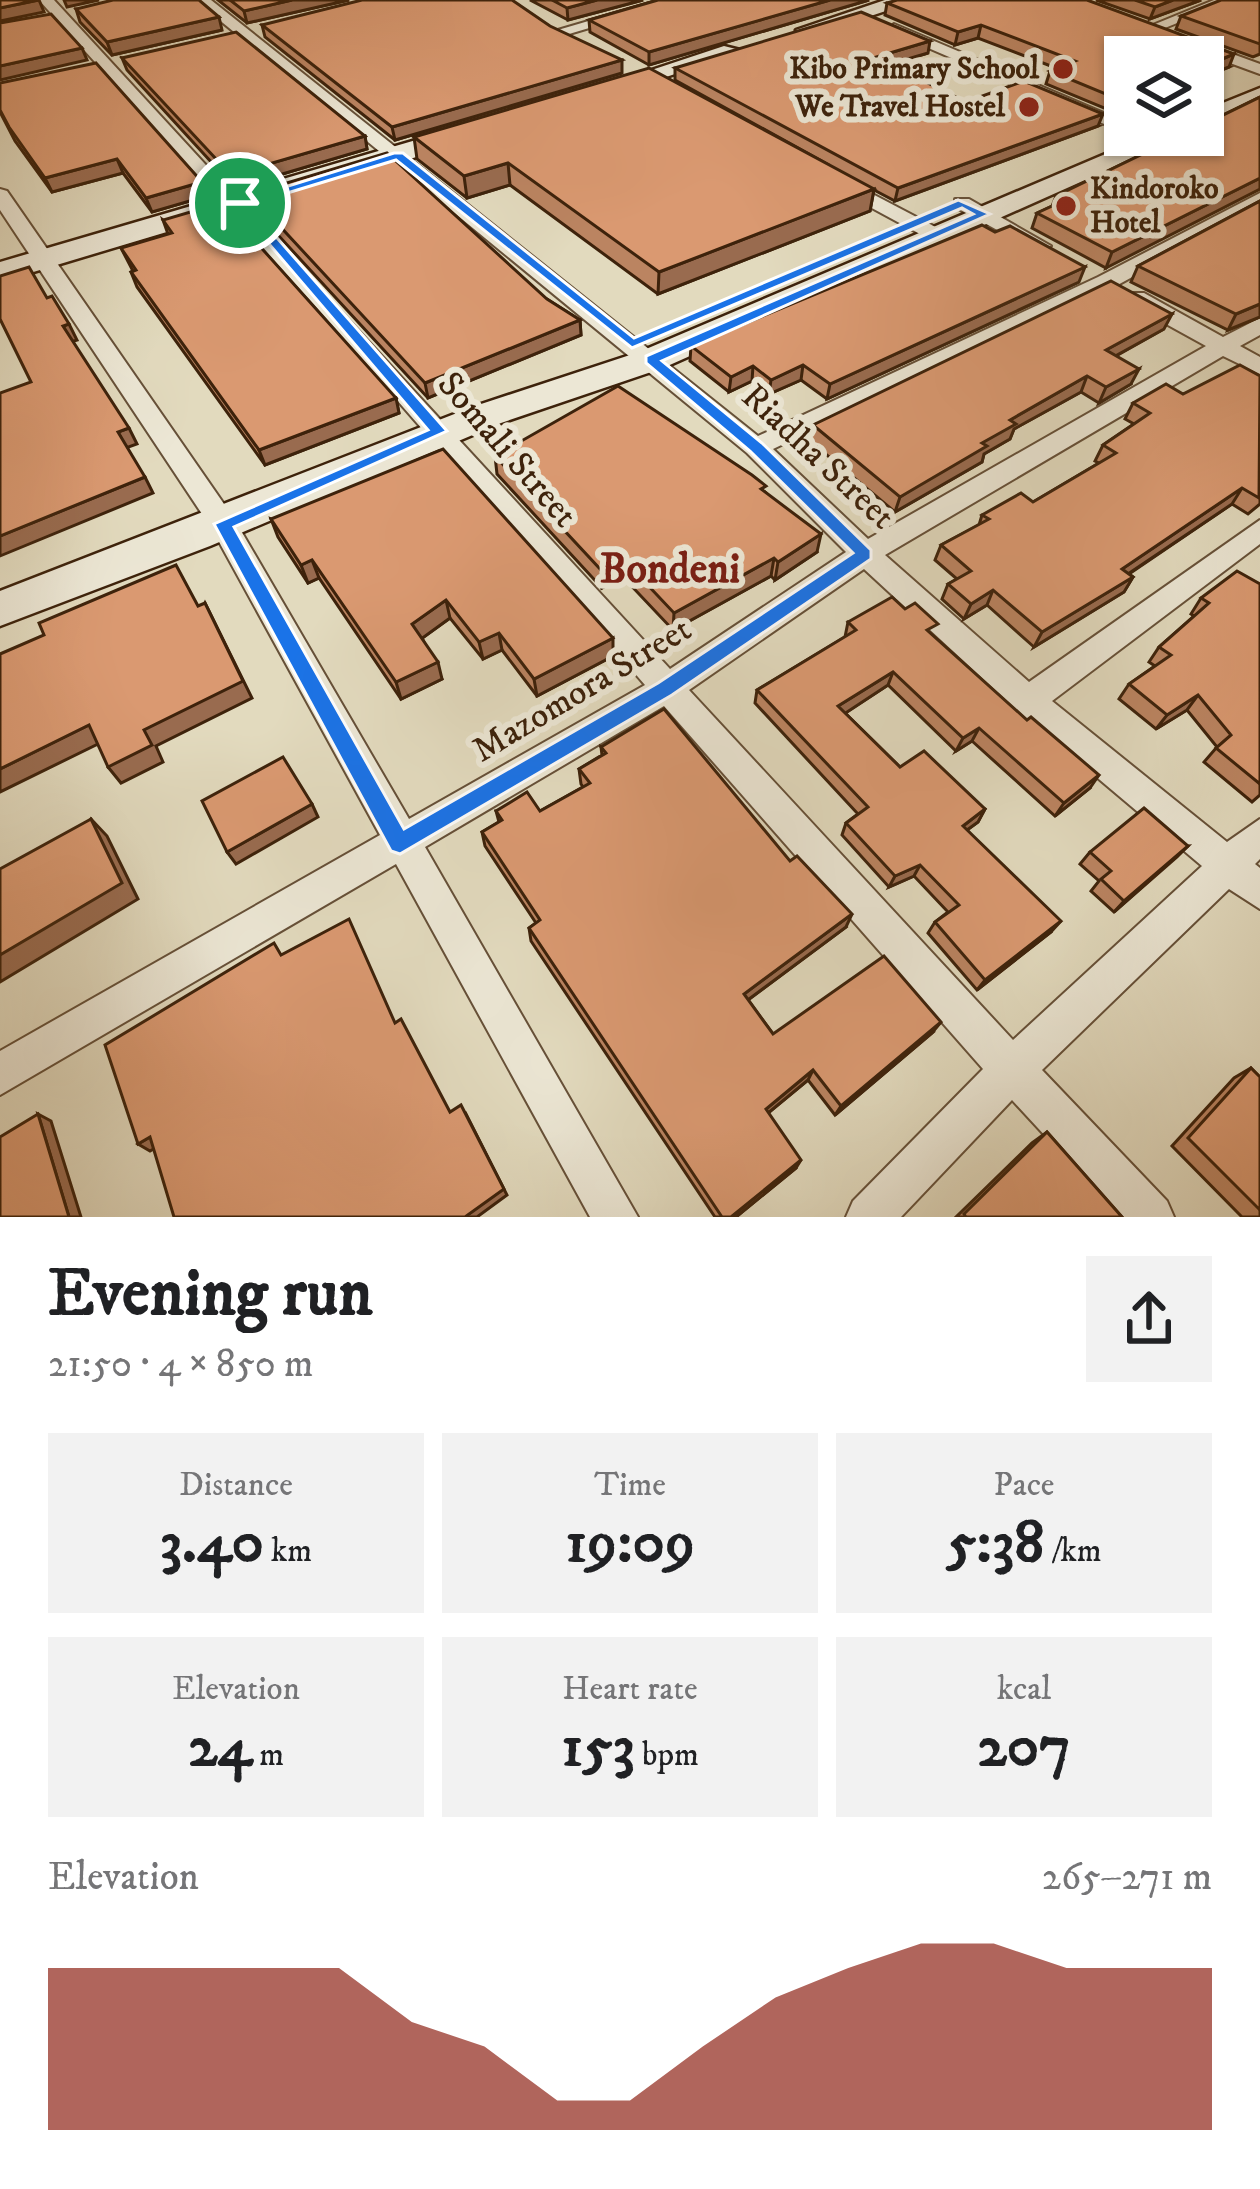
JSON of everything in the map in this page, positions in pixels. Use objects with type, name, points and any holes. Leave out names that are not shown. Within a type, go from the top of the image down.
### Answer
[{"type":"main road","points":[[575,99],[908,0]]},
{"type":"main road","points":[[1224,87],[1260,70]]},
{"type":"main road","points":[[1224,111],[1260,95]]},
{"type":"main road","points":[[0,272],[509,120]]},
{"type":"main road","points":[[973,209],[1104,141]]},
{"type":"main road","points":[[0,610],[223,524],[1108,156]]},
{"type":"street","name":"Riadha Street","points":[[202,0],[249,32],[756,447],[865,554],[1028,701],[1244,878]]},
{"type":"street","points":[[559,32],[676,0]]},
{"type":"street","points":[[1150,29],[1227,0]]},
{"type":"street","name":"Somali Street","points":[[58,13],[240,203],[665,689],[1011,1071],[1151,1217]]},
{"type":"street","points":[[861,14],[1104,121]]},
{"type":"street","points":[[542,21],[580,43]]},
{"type":"street","points":[[1130,22],[1260,70]]},
{"type":"street","points":[[228,37],[272,27]]},
{"type":"street","points":[[826,175],[926,230]]},
{"type":"street","points":[[0,195],[223,524],[615,1217]]},
{"type":"street","points":[[756,447],[1086,270],[1260,199]]},
{"type":"street","points":[[973,209],[1260,367]]},
{"type":"street","name":"Mazomora Street","points":[[0,1074],[665,689],[865,554],[1260,326]]},
{"type":"street","points":[[1028,701],[1260,530]]},
{"type":"street","points":[[869,1217],[1011,1071],[1244,878],[1260,836]]},
{"type":"building","points":[[0,0],[38,0],[0,8]]},
{"type":"building","points":[[113,0],[199,0],[219,17],[107,42],[76,9]]},
{"type":"building","points":[[230,0],[292,0],[244,11]]},
{"type":"building","points":[[362,0],[512,0],[550,26],[622,60],[392,127],[262,25]]},
{"type":"building","points":[[552,0],[597,0],[567,8]]},
{"type":"building","points":[[658,0],[830,0],[649,52],[589,20]]},
{"type":"building","points":[[1087,0],[1185,36],[1104,36],[1104,93],[1050,71],[1075,61],[981,25],[958,32],[887,3]]},
{"type":"building","points":[[1135,0],[1173,0],[1155,7]]},
{"type":"building","points":[[1221,0],[1260,0],[1260,44],[1181,16]]},
{"type":"building","points":[[861,12],[930,41],[876,57],[966,102],[1024,81],[1103,114],[898,188],[675,68]]},
{"type":"building","points":[[51,14],[82,48],[0,66],[0,23]]},
{"type":"building","points":[[236,32],[365,136],[231,175],[122,58]]},
{"type":"building","points":[[96,63],[202,182],[146,198],[117,159],[45,178],[0,110],[0,83]]},
{"type":"building","points":[[649,68],[874,189],[659,272],[508,163],[464,176],[414,137]]},
{"type":"building","points":[[1260,97],[1260,178],[1112,252],[1037,213],[1065,200],[1056,196],[1139,156],[1224,156],[1224,115]]},
{"type":"building","points":[[387,153],[547,299],[580,320],[425,383],[250,194]]},
{"type":"building","points":[[1260,201],[1260,304],[1236,314],[1138,266]]},
{"type":"building","points":[[221,203],[396,398],[259,450],[131,272],[136,270],[121,248],[172,233],[163,220]]},
{"type":"building","points":[[982,225],[995,232],[1010,226],[1085,267],[830,384],[803,365],[771,380],[753,366],[731,377],[691,346]]},
{"type":"building","points":[[29,267],[47,298],[52,296],[69,324],[63,326],[129,428],[118,432],[145,477],[0,536],[0,393],[31,382],[0,319],[0,276]]},
{"type":"building","points":[[1111,281],[1172,314],[1106,350],[1139,369],[1106,387],[1087,376],[1010,420],[1016,424],[982,443],[987,446],[900,497],[813,425]]},
{"type":"building","points":[[1240,365],[1260,376],[1259,498],[1242,488],[1122,569],[1133,577],[1042,632],[993,590],[971,604],[948,584],[971,571],[941,545],[989,519],[982,515],[1021,493],[1033,502],[1116,453],[1103,445],[1150,413],[1133,403],[1166,384],[1183,394]]},
{"type":"building","points":[[618,386],[752,475],[766,486],[761,489],[821,534],[778,562],[774,558],[674,613],[623,559],[602,571],[495,456]]},
{"type":"building","points":[[443,449],[613,638],[534,679],[499,633],[479,642],[446,600],[412,624],[438,662],[396,682],[312,560],[301,565],[271,519]]},
{"type":"building","points":[[176,565],[198,606],[205,603],[243,681],[144,730],[152,745],[108,767],[89,725],[0,769],[0,654],[44,635],[39,623]]},
{"type":"building","points":[[1237,571],[1260,584],[1260,784],[1216,748],[1231,735],[1198,695],[1167,715],[1129,684],[1171,655],[1159,647],[1209,603],[1201,598]]},
{"type":"building","points":[[892,597],[905,609],[915,603],[938,624],[927,630],[1027,720],[1031,717],[1099,775],[1064,803],[979,728],[963,738],[893,672],[838,706],[900,767],[924,751],[985,809],[963,826],[1061,921],[985,980],[935,922],[959,905],[920,865],[895,876],[846,823],[868,807],[757,690],[856,630],[848,622]]},
{"type":"building","points":[[664,709],[790,861],[797,856],[852,914],[744,994],[773,1034],[884,956],[941,1022],[841,1106],[813,1070],[766,1109],[801,1160],[731,1217],[722,1217],[529,928],[540,920],[482,832],[502,820],[496,811],[527,792],[540,811],[590,783],[579,769],[606,753],[601,747]]},
{"type":"building","points":[[283,757],[312,804],[227,852],[202,801]]},
{"type":"building","points":[[1144,808],[1188,846],[1124,901],[1101,879],[1111,871],[1090,852]]},
{"type":"building","points":[[91,819],[122,883],[0,955],[0,869]]},
{"type":"building","points":[[349,919],[395,1023],[401,1019],[450,1112],[461,1105],[504,1189],[465,1217],[174,1217],[150,1137],[138,1144],[105,1045],[274,943],[281,955]]},
{"type":"building","points":[[1251,1068],[1260,1077],[1260,1210],[1188,1138]]},
{"type":"building","points":[[38,1114],[69,1217],[0,1217],[0,1137]]},
{"type":"building","points":[[1047,1132],[1122,1217],[966,1217],[964,1214]]},
{"type":"place","name":"Kibo Primary School","points":[[1063,69]]},
{"type":"place","name":"We Travel Hostel","points":[[1029,107]]},
{"type":"place","name":"Kindoroko Hotel","points":[[1066,206]]},
{"type":"district","name":"Bondeni","points":[[670,570]]},
{"type":"route","points":[[398,155],[632,344],[962,203],[983,214],[651,360],[756,447],[865,554],[665,689],[400,844],[223,524],[439,431],[240,203],[398,155]]}]
